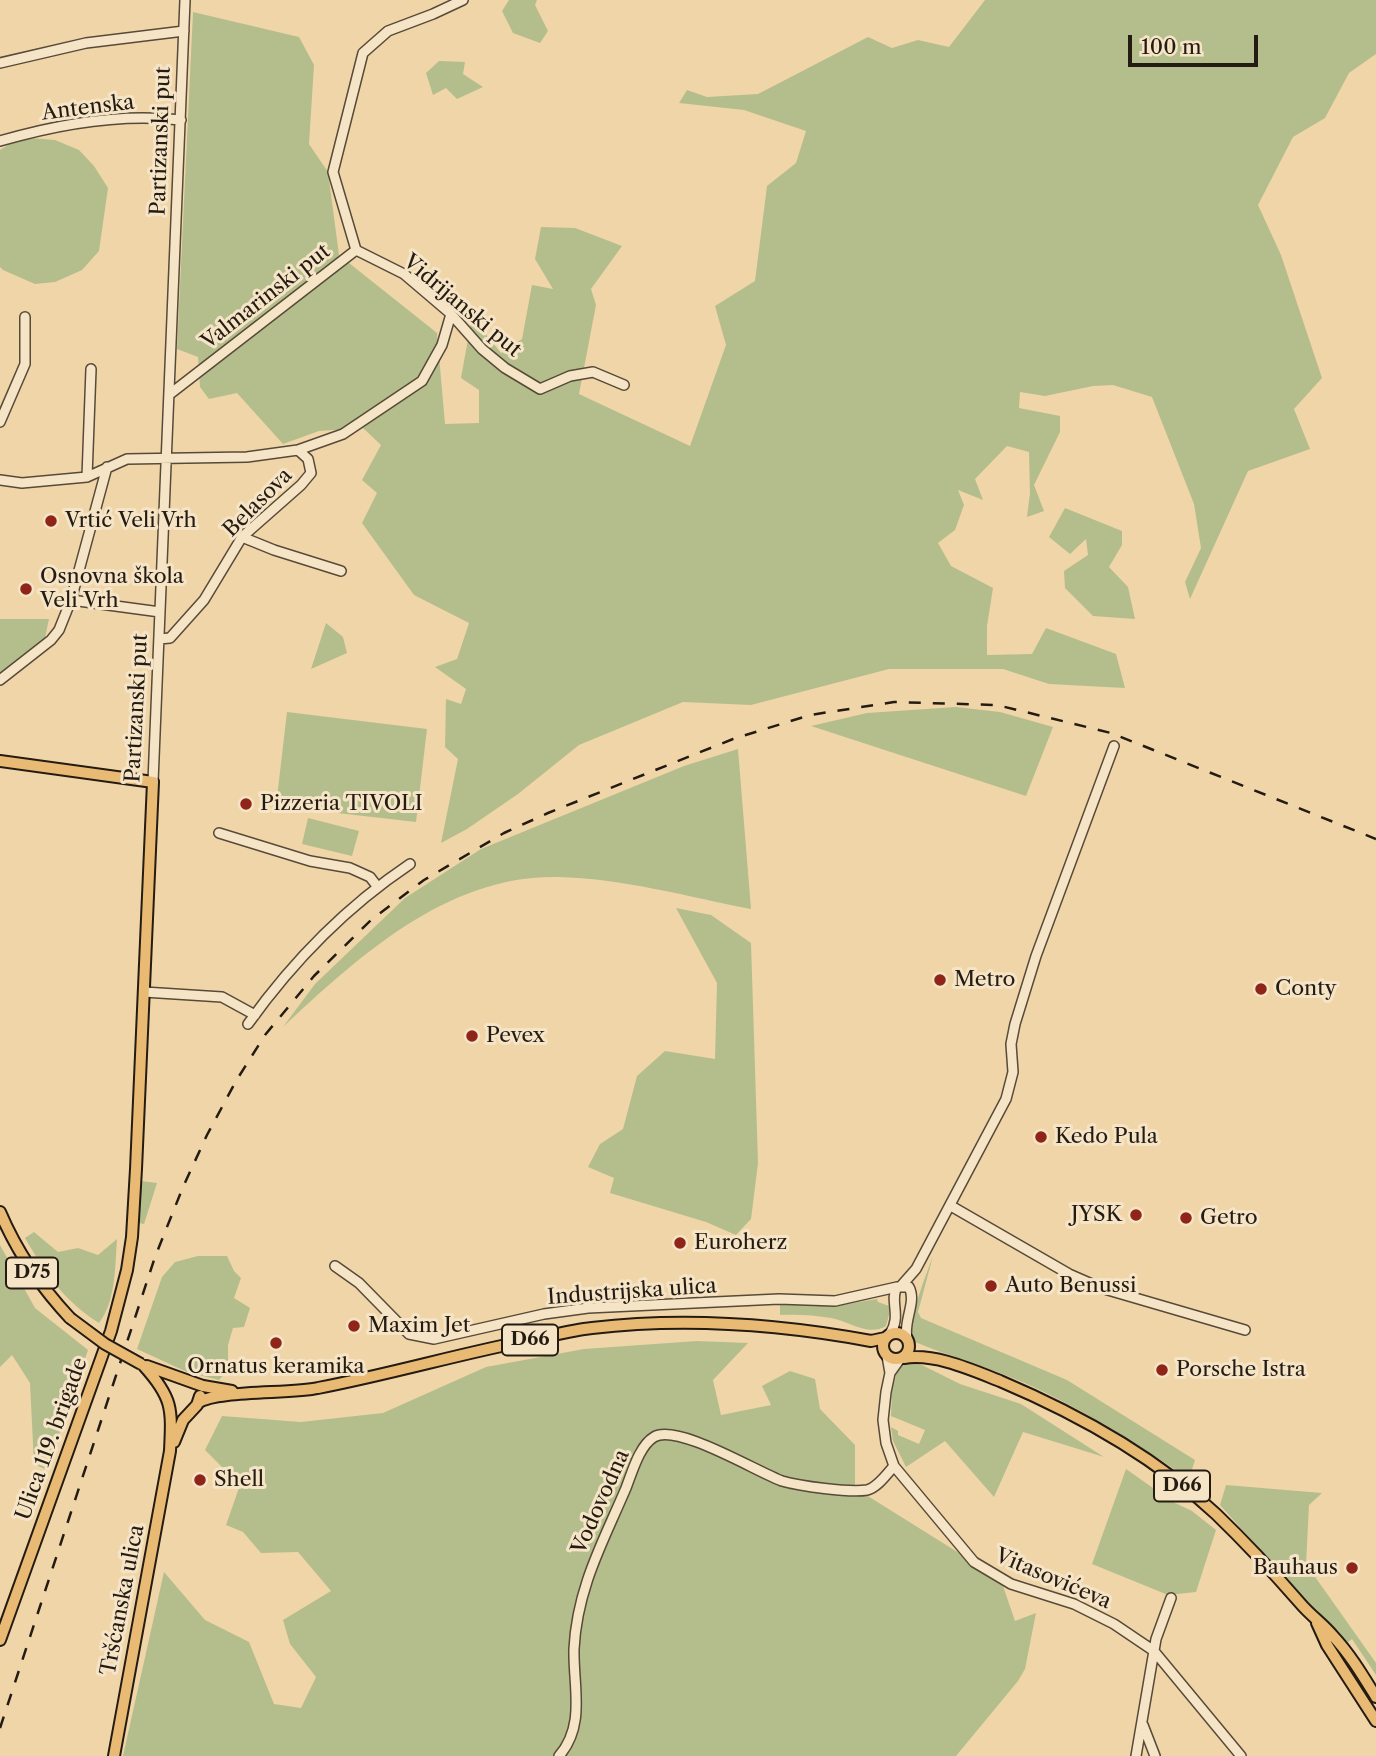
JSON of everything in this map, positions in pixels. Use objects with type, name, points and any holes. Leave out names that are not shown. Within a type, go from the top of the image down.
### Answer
[{"type":"main road","points":[[0,761],[153,782]]},
{"type":"main road","name":"Partizanski put","points":[[111,1331],[125,1286],[132,1237],[153,782]]},
{"type":"main road","name":"D75","points":[[0,1212],[15,1245],[44,1291],[70,1318],[104,1344],[143,1365],[189,1381]]},
{"type":"main road","name":"D66","points":[[189,1411],[211,1397],[286,1393],[318,1388],[469,1351],[590,1328],[648,1323],[708,1322],[778,1326],[871,1341],[899,1333],[944,1362]]},
{"type":"main road","name":"Ulica 119. brigade","points":[[0,1640],[111,1331]]},
{"type":"main road","points":[[885,1354],[883,1345],[888,1336]]},
{"type":"main road","points":[[902,1359],[909,1351],[908,1340]]},
{"type":"main road","name":"D66","points":[[871,1341],[893,1360],[914,1357],[944,1362],[1006,1384],[1083,1420],[1172,1478],[1244,1542],[1334,1637],[1376,1697]]},
{"type":"main road","name":"D75","points":[[143,1365],[168,1399]]},
{"type":"main road","points":[[170,1451],[172,1422],[168,1399],[171,1384],[189,1381],[200,1393],[198,1403]]},
{"type":"main road","name":"D66","points":[[189,1381],[211,1388],[251,1393]]},
{"type":"main road","points":[[168,1399],[176,1411],[189,1411],[170,1451]]},
{"type":"main road","name":"Tršćanska ulica","points":[[114,1756],[170,1451]]},
{"type":"main road","name":"D66","points":[[1316,1621],[1327,1645],[1376,1721]]},
{"type":"street","name":"Partizanski put","points":[[153,782],[186,0]]},
{"type":"street","name":"Valmarinski put","points":[[170,394],[356,250],[333,172],[363,53],[387,31],[463,0]]},
{"type":"street","points":[[0,63],[86,43],[184,31]]},
{"type":"street","name":"Antenska","points":[[0,141],[90,121],[167,118],[181,120]]},
{"type":"street","name":"Vidrijanski put","points":[[356,250],[404,274],[451,314],[482,349],[505,368],[540,389],[570,376],[593,372],[624,385]]},
{"type":"street","points":[[0,480],[22,483],[87,477],[127,459],[247,457],[298,450],[343,435],[422,381],[443,345],[451,314]]},
{"type":"street","points":[[0,422],[25,364],[25,317]]},
{"type":"street","points":[[87,477],[91,369]]},
{"type":"street","name":"Belasova","points":[[159,639],[170,638],[204,600],[242,537],[311,473],[308,459],[298,450]]},
{"type":"street","points":[[0,680],[59,631],[71,600],[107,467]]},
{"type":"street","points":[[242,537],[274,551],[341,571]]},
{"type":"street","points":[[71,600],[160,612]]},
{"type":"street","points":[[888,1336],[897,1315],[894,1298],[899,1287],[916,1269],[1006,1099],[1013,1072],[1013,1034],[1039,949],[1114,747]]},
{"type":"street","points":[[219,833],[310,861],[361,872],[370,877],[377,886]]},
{"type":"street","points":[[248,1024],[290,969],[316,942],[377,886],[411,864]]},
{"type":"street","points":[[144,992],[222,997],[234,1001],[255,1015]]},
{"type":"street","points":[[951,1206],[1069,1274],[1101,1287],[1245,1330]]},
{"type":"street","name":"Industrijska ulica","points":[[335,1266],[359,1283],[408,1334],[434,1339],[544,1314],[588,1308],[779,1299],[835,1301],[899,1287]]},
{"type":"street","points":[[908,1340],[906,1325],[916,1269]]},
{"type":"street","points":[[899,1287],[909,1287],[912,1294]]},
{"type":"street","name":"Industrijska ulica","points":[[876,1294],[894,1298]]},
{"type":"street","name":"Vitasovićeva","points":[[885,1354],[890,1373],[883,1420],[886,1443],[894,1466],[975,1562],[1011,1584],[1074,1604],[1114,1624],[1154,1651],[1241,1756]]},
{"type":"street","name":"Vitasovićeva","points":[[890,1373],[902,1359]]},
{"type":"street","name":"Vodovodna","points":[[559,1756],[569,1745],[575,1730],[577,1702],[574,1649],[584,1587],[600,1543],[639,1457],[652,1438],[663,1433],[698,1443],[784,1481],[824,1488],[867,1490],[894,1466]]},
{"type":"street","points":[[1136,1756],[1154,1651],[1171,1598]]},
{"type":"street","points":[[1142,1723],[1155,1756]]},
{"type":"green space","points":[[509,0],[537,0],[535,5],[548,31],[540,43],[513,33],[502,11]]},
{"type":"green space","points":[[985,0],[1376,0],[1376,54],[1349,73],[1325,118],[1293,137],[1258,205],[1281,255],[1322,378],[1294,409],[1310,449],[1248,471],[1190,599],[1185,582],[1201,548],[1194,504],[1152,397],[1113,385],[1093,386],[1045,396],[1020,392],[1019,408],[1060,416],[1060,432],[1034,485],[1044,511],[1027,517],[1030,493],[1029,452],[1007,446],[975,479],[983,500],[958,490],[964,505],[955,530],[938,543],[951,566],[993,588],[987,626],[987,655],[1032,654],[1046,628],[1116,654],[1125,688],[1049,684],[1003,669],[889,669],[751,705],[683,702],[579,745],[518,794],[467,829],[441,843],[458,759],[445,747],[446,699],[461,704],[466,689],[435,667],[457,659],[469,623],[414,595],[362,523],[377,493],[362,480],[381,445],[363,428],[319,431],[283,444],[237,393],[209,399],[200,387],[198,357],[177,349],[193,12],[299,37],[314,65],[309,144],[328,172],[339,255],[437,333],[445,424],[479,423],[479,390],[461,378],[472,317],[501,353],[522,339],[532,285],[553,289],[535,259],[541,227],[575,228],[622,246],[591,289],[596,305],[579,394],[690,446],[726,345],[715,306],[755,281],[767,186],[796,163],[806,131],[744,110],[679,103],[687,90],[707,97],[758,94],[868,37],[892,48],[918,40],[949,47]]},
{"type":"green space","points":[[439,61],[465,62],[463,74],[483,87],[457,99],[446,88],[433,95],[426,73]]},
{"type":"green space","points":[[30,138],[55,140],[79,150],[94,166],[108,188],[99,251],[82,270],[55,282],[35,284],[0,267],[0,150],[11,143]]},
{"type":"green space","points":[[1065,508],[1122,531],[1122,545],[1109,567],[1128,587],[1135,619],[1093,616],[1065,588],[1064,571],[1088,555],[1086,539],[1070,554],[1049,537]]},
{"type":"green space","points":[[0,619],[49,619],[45,638],[0,673]]},
{"type":"green space","points":[[326,623],[343,637],[347,653],[311,669]]},
{"type":"green space","points":[[956,707],[1000,712],[1053,727],[1026,796],[811,726],[867,713]]},
{"type":"green space","points":[[287,712],[427,729],[416,822],[276,806]]},
{"type":"green space","points":[[738,749],[751,909],[606,881],[557,877],[517,880],[478,890],[442,905],[407,925],[342,974],[283,1027],[315,984],[405,898],[481,849],[684,766]]},
{"type":"green space","points":[[308,818],[359,831],[352,856],[302,844]]},
{"type":"green space","points":[[676,908],[711,915],[751,943],[758,1163],[751,1219],[736,1235],[706,1222],[610,1193],[614,1178],[588,1167],[600,1144],[623,1129],[637,1076],[665,1051],[715,1059],[717,983]]},
{"type":"green space","points":[[141,1181],[157,1183],[144,1224],[139,1223]]},
{"type":"green space","points":[[34,1232],[58,1252],[78,1248],[98,1255],[117,1239],[112,1294],[99,1323],[75,1305],[48,1275],[25,1238]]},
{"type":"green space","points":[[0,1245],[35,1308],[88,1350],[47,1470],[34,1464],[30,1383],[12,1355],[0,1367]]},
{"type":"green space","points":[[198,1256],[227,1256],[234,1271],[241,1278],[234,1298],[250,1308],[244,1327],[233,1328],[228,1345],[228,1370],[219,1380],[187,1372],[137,1349],[162,1277],[175,1262]]},
{"type":"green space","points":[[933,1256],[918,1312],[921,1318],[1067,1380],[1195,1460],[1189,1479],[1110,1428],[1048,1394],[1013,1378],[915,1342],[912,1335],[914,1313]]},
{"type":"green space","points":[[877,1299],[889,1306],[890,1311],[886,1326],[879,1329],[865,1329],[825,1317],[780,1315],[780,1303],[847,1304]]},
{"type":"green space","points":[[697,1341],[748,1343],[713,1380],[721,1415],[771,1405],[762,1386],[790,1371],[815,1379],[820,1409],[855,1445],[855,1488],[959,1553],[971,1566],[1003,1586],[1015,1621],[1036,1613],[1025,1669],[956,1756],[123,1756],[164,1572],[205,1620],[249,1642],[274,1704],[301,1708],[316,1677],[290,1644],[283,1620],[331,1591],[298,1552],[261,1553],[243,1532],[226,1525],[240,1485],[205,1450],[222,1416],[301,1422],[383,1413],[486,1367],[584,1349]]},
{"type":"green space","points":[[909,1362],[922,1365],[960,1384],[1021,1404],[1104,1457],[1023,1432],[994,1497],[945,1441],[906,1467],[893,1441],[891,1427],[898,1431],[898,1435],[919,1444],[925,1430],[891,1416],[892,1391],[898,1368]]},
{"type":"green space","points":[[1126,1469],[1173,1502],[1192,1511],[1216,1530],[1196,1592],[1168,1595],[1092,1564]]},
{"type":"green space","points":[[1226,1485],[1322,1493],[1309,1505],[1306,1564],[1376,1663],[1376,1675],[1352,1639],[1347,1643],[1325,1622],[1220,1505]]},
{"type":"railway","points":[[0,1728],[155,1257],[207,1135],[265,1035],[314,976],[371,920],[424,880],[504,833],[733,739],[810,715],[894,702],[997,705],[1111,733],[1376,839]]},
{"type":"place","name":"Vrtić Veli Vrh","points":[[51,521]]},
{"type":"place","name":"Osnovna škola Veli Vrh","points":[[26,589]]},
{"type":"place","name":"Pizzeria TIVOLI","points":[[246,804]]},
{"type":"place","name":"Metro","points":[[940,980]]},
{"type":"place","name":"Conty","points":[[1261,989]]},
{"type":"place","name":"Pevex","points":[[472,1036]]},
{"type":"place","name":"Kedo Pula","points":[[1041,1137]]},
{"type":"place","name":"JYSK","points":[[1136,1215]]},
{"type":"place","name":"Getro","points":[[1186,1218]]},
{"type":"place","name":"Euroherz","points":[[680,1243]]},
{"type":"place","name":"Auto Benussi","points":[[991,1286]]},
{"type":"place","name":"Maxim Jet","points":[[354,1326]]},
{"type":"place","name":"Ornatus keramika","points":[[276,1343]]},
{"type":"place","name":"Porsche Istra","points":[[1162,1370]]},
{"type":"place","name":"Shell","points":[[200,1480]]},
{"type":"place","name":"Bauhaus","points":[[1352,1568]]}]
